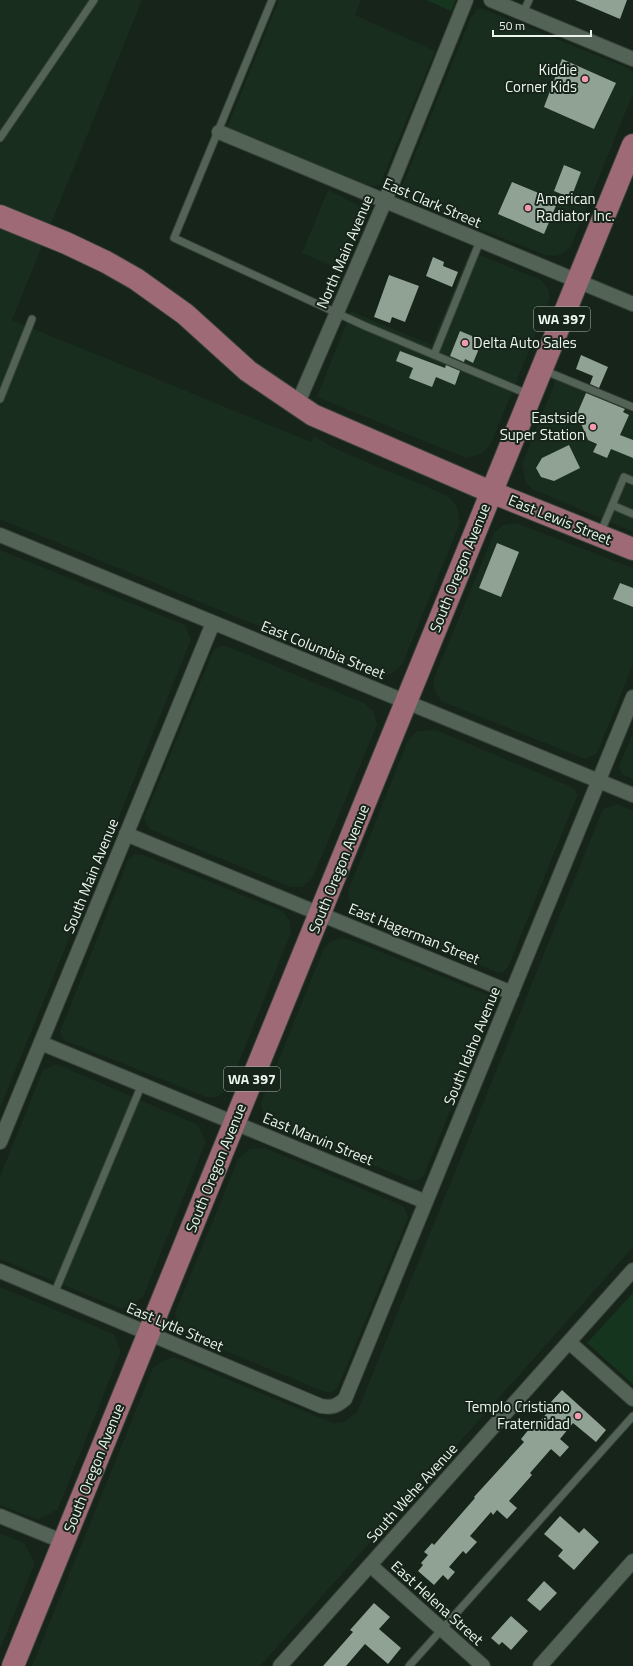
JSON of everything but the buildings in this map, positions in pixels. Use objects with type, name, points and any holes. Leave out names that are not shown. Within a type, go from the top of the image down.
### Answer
[{"type":"main road","name":"WA 397","points":[[491,492],[532,396],[633,145]]},
{"type":"main road","name":"East Lewis Street","points":[[0,216],[66,243],[106,262],[159,295],[185,314],[248,371],[297,406],[334,426],[491,492],[633,549]]},
{"type":"main road","name":"South Oregon Avenue","points":[[13,1666],[234,1123],[321,914],[405,702],[491,492]]},
{"type":"street","name":"North Main Avenue","points":[[297,406],[385,201],[466,0]]},
{"type":"street","points":[[491,0],[633,58]]},
{"type":"street","name":"East Clark Street","points":[[219,132],[633,304]]},
{"type":"street","name":"East Columbia Street","points":[[0,535],[633,795]]},
{"type":"street","name":"South Main Avenue","points":[[0,1142],[213,623]]},
{"type":"street","name":"South Idaho Avenue","points":[[338,1405],[345,1399],[350,1391],[633,697]]},
{"type":"street","name":"East Hagerman Street","points":[[126,834],[512,993]]},
{"type":"street","name":"East Marvin Street","points":[[41,1043],[426,1202]]},
{"type":"street","name":"South Wehe Avenue","points":[[280,1666],[633,1270]]},
{"type":"street","name":"East Lytle Street","points":[[0,1271],[54,1295],[322,1406],[330,1407],[338,1405]]},
{"type":"street","points":[[569,1342],[633,1399]]},
{"type":"street","points":[[0,1516],[64,1542]]},
{"type":"street","points":[[540,1666],[633,1561]]},
{"type":"street","name":"East Helena Street","points":[[370,1565],[483,1666]]},
{"type":"lane","points":[[0,138],[94,0]]},
{"type":"lane","points":[[272,0],[219,132],[174,238],[338,313],[532,396]]},
{"type":"lane","points":[[523,13],[528,0]]},
{"type":"lane","points":[[434,355],[480,241]]},
{"type":"lane","points":[[0,399],[32,319]]},
{"type":"lane","points":[[542,370],[633,408]]},
{"type":"lane","points":[[599,536],[624,477],[633,481]]},
{"type":"lane","points":[[612,505],[633,514]]},
{"type":"lane","points":[[54,1295],[142,1084]]},
{"type":"lane","points":[[409,1666],[633,1416]]},
{"type":"shaded area","points":[[0,0],[142,0],[12,320],[311,442],[314,436],[334,448],[448,496],[457,507],[460,523],[403,663],[393,673],[381,677],[0,519]]},
{"type":"shaded area","points":[[279,0],[361,0],[355,15],[435,51],[380,185],[368,187],[227,128]]},
{"type":"shaded area","points":[[426,0],[456,0],[451,11]]},
{"type":"shaded area","points":[[477,9],[483,9],[630,69],[633,73],[633,94],[571,246],[563,253],[556,256],[546,255],[405,200],[401,197],[401,189],[471,17]]},
{"type":"shaded area","points":[[328,190],[362,207],[365,219],[344,271],[302,253]]},
{"type":"shaded area","points":[[470,251],[541,280],[548,288],[550,299],[490,446],[481,454],[466,458],[317,397],[351,311],[431,345]]},
{"type":"shaded area","points":[[556,380],[633,413],[633,532],[532,489],[526,483],[522,464]]},
{"type":"shaded area","points":[[516,523],[633,568],[633,665],[597,753],[585,759],[441,701],[434,689],[434,678],[494,533],[503,525]]},
{"type":"shaded area","points":[[0,550],[185,625],[191,640],[0,1108]]},
{"type":"shaded area","points":[[224,645],[364,703],[374,712],[377,725],[313,877],[302,887],[290,887],[149,829],[144,818],[214,649]]},
{"type":"shaded area","points":[[436,730],[572,787],[576,791],[577,796],[509,965],[505,971],[499,973],[357,913],[350,906],[348,891],[408,740],[418,731]]},
{"type":"shaded area","points":[[633,732],[633,779],[622,774],[619,767]]},
{"type":"shaded area","points":[[617,804],[633,811],[633,1247],[260,1666],[32,1666],[153,1368],[162,1361],[174,1357],[333,1423],[344,1422],[357,1412],[603,809]]},
{"type":"shaded area","points":[[135,854],[143,855],[282,911],[290,921],[291,933],[228,1089],[217,1097],[206,1097],[64,1040],[60,1032],[128,860]]},
{"type":"shaded area","points":[[341,938],[351,940],[488,995],[493,1006],[424,1175],[419,1180],[412,1181],[273,1125],[264,1116],[261,1103],[324,948],[330,942]]},
{"type":"shaded area","points":[[56,1064],[198,1125],[206,1142],[143,1297],[122,1309],[0,1259],[0,1176],[43,1070]]},
{"type":"shaded area","points":[[265,1148],[403,1206],[408,1218],[338,1387],[332,1392],[325,1392],[187,1335],[178,1324],[175,1313],[238,1159],[250,1149]]},
{"type":"shaded area","points":[[0,1287],[114,1334],[121,1351],[58,1509],[38,1520],[0,1505]]},
{"type":"shaded area","points":[[633,1293],[633,1384],[587,1343]]},
{"type":"shaded area","points":[[0,1533],[24,1543],[35,1563],[0,1649]]},
{"type":"place","name":"Kiddie Corner Kids","points":[[585,79]]},
{"type":"place","name":"American Radiator Inc.","points":[[528,208]]},
{"type":"place","name":"Delta Auto Sales","points":[[465,343]]},
{"type":"place","name":"Eastside Super Station","points":[[593,427]]},
{"type":"place","name":"Templo Cristiano Fraternidad","points":[[578,1416]]}]
